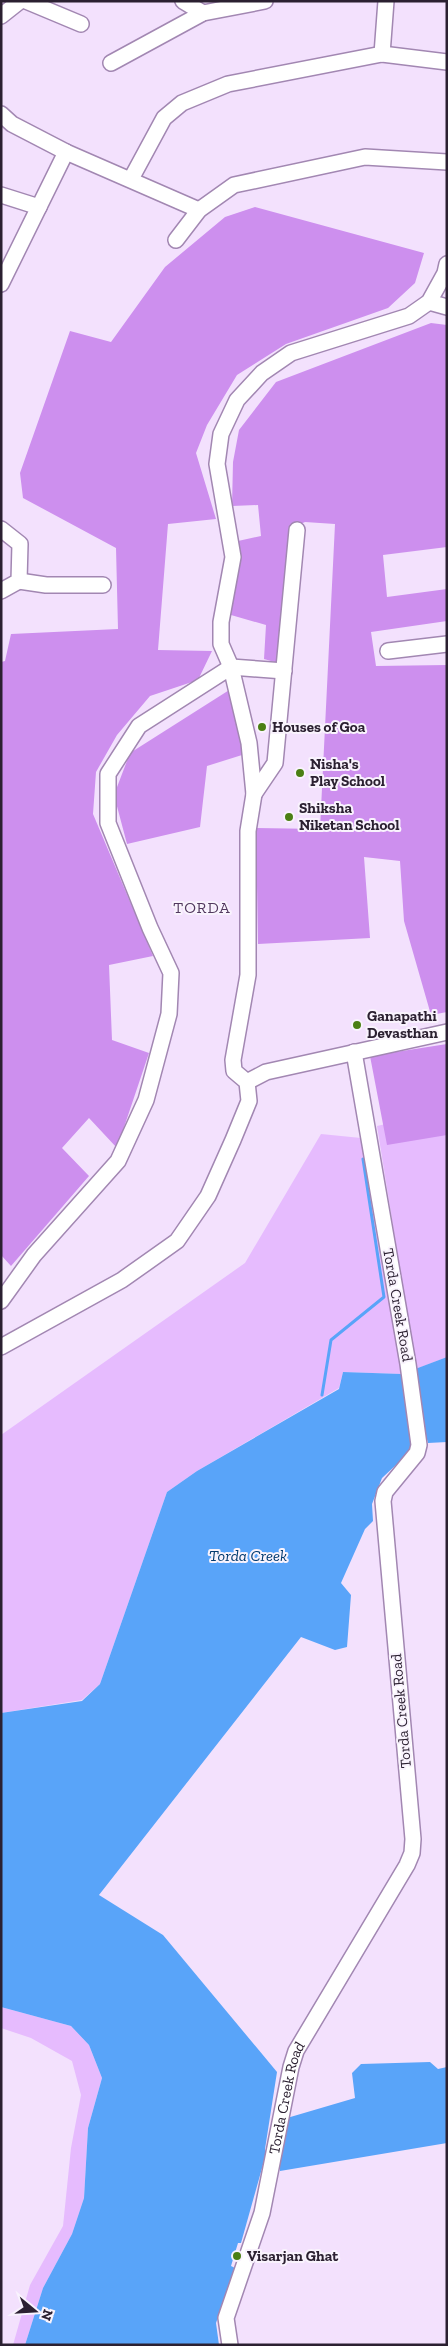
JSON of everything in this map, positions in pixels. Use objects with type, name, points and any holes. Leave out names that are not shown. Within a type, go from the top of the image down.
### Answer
[{"type":"street","points":[[1,16],[20,1]]},
{"type":"street","points":[[26,1],[81,24]]},
{"type":"street","points":[[183,1],[203,13]]},
{"type":"street","points":[[111,63],[203,13],[264,1]]},
{"type":"street","points":[[382,54],[386,1]]},
{"type":"street","points":[[131,179],[164,118],[182,103],[228,84],[382,54],[447,62]]},
{"type":"street","points":[[1,114],[12,124],[66,152],[200,210]]},
{"type":"street","points":[[1,284],[66,152]]},
{"type":"street","points":[[176,240],[200,210],[234,185],[365,157],[447,162]]},
{"type":"street","points":[[1,195],[39,207]]},
{"type":"street","points":[[1,1347],[122,1280],[176,1241],[208,1196],[249,1101],[247,1082],[234,1072],[233,1060],[248,975],[248,831],[254,794],[249,743],[231,667],[221,644],[221,622],[233,556],[216,464],[221,434],[238,400],[262,373],[291,353],[409,316],[429,302],[445,273],[447,264]]},
{"type":"street","points":[[429,302],[447,307]]},
{"type":"street","points":[[1,529],[20,544],[19,581]]},
{"type":"street","points":[[254,794],[275,763],[297,530]]},
{"type":"street","points":[[1,591],[19,581],[46,585],[102,585]]},
{"type":"street","points":[[388,651],[447,644]]},
{"type":"street","points":[[1,1301],[34,1255],[118,1161],[146,1100],[169,1014],[171,973],[150,928],[108,823],[108,774],[139,726],[231,667],[284,671]]},
{"type":"street","points":[[247,1082],[266,1072],[447,1032]]},
{"type":"street","name":"Torda Creek Road","points":[[230,2345],[226,2318],[262,2213],[290,2067],[296,2051],[407,1865],[412,1853],[413,1839],[382,1514],[385,1492],[417,1453],[419,1445],[408,1364],[354,1052]]},
{"type":"shaded area","points":[[255,207],[424,253],[415,283],[388,308],[286,344],[237,375],[207,425],[196,453],[216,519],[168,524],[158,650],[212,651],[198,680],[150,696],[117,735],[96,772],[93,814],[153,956],[109,965],[112,1040],[149,1053],[117,1148],[89,1118],[62,1148],[89,1176],[11,1266],[1,1255],[1,662],[5,661],[11,634],[118,629],[116,548],[23,498],[20,473],[70,331],[111,342],[165,267],[225,217]]},
{"type":"shaded area","points":[[431,323],[447,325],[447,547],[383,555],[387,597],[447,589],[447,621],[371,632],[376,666],[447,665],[447,1012],[431,1015],[404,921],[400,861],[364,857],[370,938],[258,944],[256,828],[320,829],[335,524],[305,522],[289,529],[278,663],[264,659],[266,625],[231,615],[237,571],[238,541],[261,536],[258,505],[232,506],[233,462],[239,430],[276,382]]},
{"type":"shaded area","points":[[234,687],[243,743],[242,755],[207,766],[200,827],[127,844],[114,795],[130,753]]},
{"type":"shaded area","points":[[447,1044],[447,1135],[387,1145],[370,1056]]},
{"type":"shaded area","points":[[442,1111],[447,1113],[447,1357],[416,1369],[377,1126]]},
{"type":"shaded area","points":[[321,1134],[361,1138],[402,1374],[343,1372],[339,1388],[197,1471],[167,1492],[100,1684],[82,1700],[1,1713],[1,1435],[245,1263]]},
{"type":"shaded area","points":[[1,2007],[71,2026],[89,2045],[102,2078],[88,2128],[84,2198],[72,2234],[43,2288],[25,2345],[13,2345],[30,2285],[63,2226],[71,2148],[81,2095],[72,2061],[31,2038],[1,2028]]},
{"type":"water","name":"Torda Creek","points":[[447,1357],[447,1442],[428,1443],[421,1417],[411,1451],[382,1478],[372,1504],[373,1521],[365,1529],[341,1583],[351,1595],[347,1647],[335,1650],[301,1637],[99,1895],[163,1935],[277,2072],[266,2152],[281,2153],[287,2118],[355,2098],[352,2073],[361,2064],[430,2062],[438,2069],[447,2067],[447,2143],[280,2171],[279,2163],[264,2161],[241,2243],[238,2243],[231,2266],[235,2268],[216,2323],[219,2345],[25,2345],[43,2288],[72,2234],[84,2198],[88,2128],[102,2078],[89,2045],[71,2026],[1,2007],[1,1713],[82,1701],[100,1684],[167,1492],[197,1471],[339,1389],[343,1372],[402,1374]]},
{"type":"waterway","points":[[322,1395],[331,1340],[384,1297],[363,1159]]},
{"type":"place","name":"Houses of Goa","points":[[262,727]]},
{"type":"place","name":"Nisha's Play School","points":[[300,773]]},
{"type":"place","name":"Shiksha Niketan School","points":[[289,817]]},
{"type":"place","name":"Ganapathi Devasthan","points":[[357,1025]]},
{"type":"place","name":"Visarjan Ghat","points":[[237,2256]]},
{"type":"district","name":"TORDA","points":[[202,907]]}]
